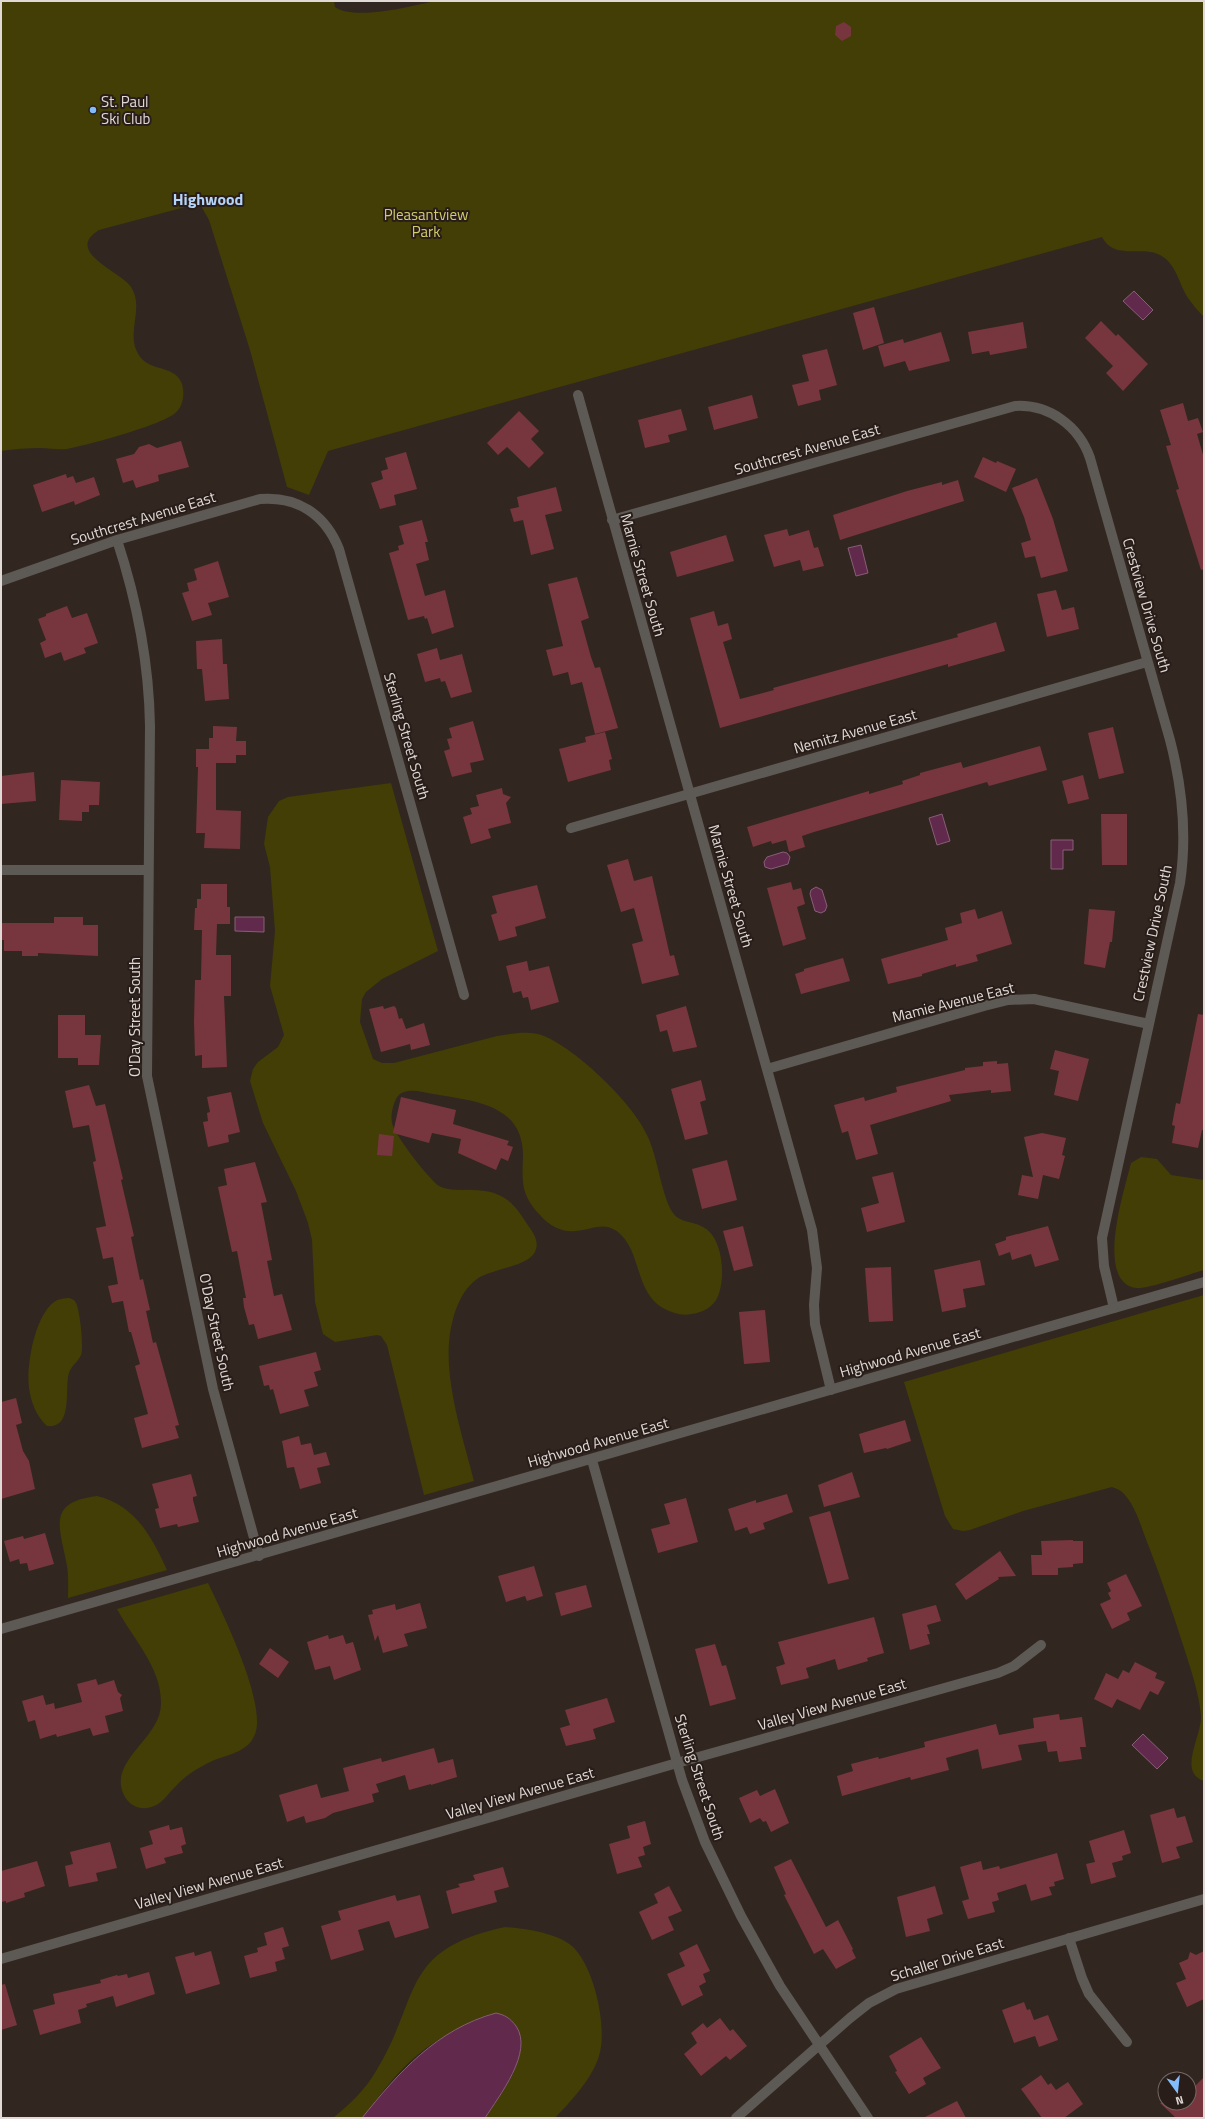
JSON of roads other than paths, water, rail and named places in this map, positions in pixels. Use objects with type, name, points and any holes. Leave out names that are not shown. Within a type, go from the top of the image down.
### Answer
[{"type":"street","name":"Marnie Street South","points":[[578,395],[812,1230],[817,1268],[814,1305],[815,1324],[831,1390]]},
{"type":"street","name":"Crestview Drive South","points":[[1009,408],[1032,406],[1051,413],[1068,426],[1083,443],[1090,458],[1174,755],[1182,800],[1183,835],[1180,883],[1102,1238],[1104,1266],[1114,1308]]},
{"type":"street","name":"Southcrest Avenue East","points":[[612,520],[1009,408]]},
{"type":"street","name":"Southcrest Avenue East","points":[[1,581],[117,540],[260,499],[276,498],[296,503]]},
{"type":"street","name":"Sterling Street South","points":[[296,503],[312,511],[319,517],[333,535],[339,548],[464,995]]},
{"type":"street","name":"O'Day Street South","points":[[117,540],[135,599],[146,660],[150,720],[147,1076],[213,1389],[259,1556]]},
{"type":"street","name":"Nemitz Avenue East","points":[[570,828],[1147,662]]},
{"type":"street","points":[[1,870],[148,870]]},
{"type":"street","name":"Mamie Avenue East","points":[[767,1069],[984,1006],[1016,999],[1048,1001],[1149,1024]]},
{"type":"street","name":"Highwood Avenue East","points":[[1,1630],[1204,1282]]},
{"type":"street","name":"Sterling Street South","points":[[592,1460],[677,1763],[698,1826],[729,1893],[780,1986],[868,2118]]},
{"type":"street","name":"Valley View Avenue East","points":[[1,1959],[677,1763],[998,1673],[1014,1666],[1041,1645]]},
{"type":"street","name":"Schaller Drive East","points":[[736,2118],[862,2008],[896,1989],[1204,1899]]},
{"type":"street","points":[[1069,1938],[1080,1973],[1089,1994],[1127,2042]]},
{"type":"place","name":"St. Paul Ski Club","points":[[93,110]]},
{"type":"district","name":"Highwood","points":[[208,199]]},
{"type":"park label","name":"Pleasantview Park","points":[[426,222]]}]
